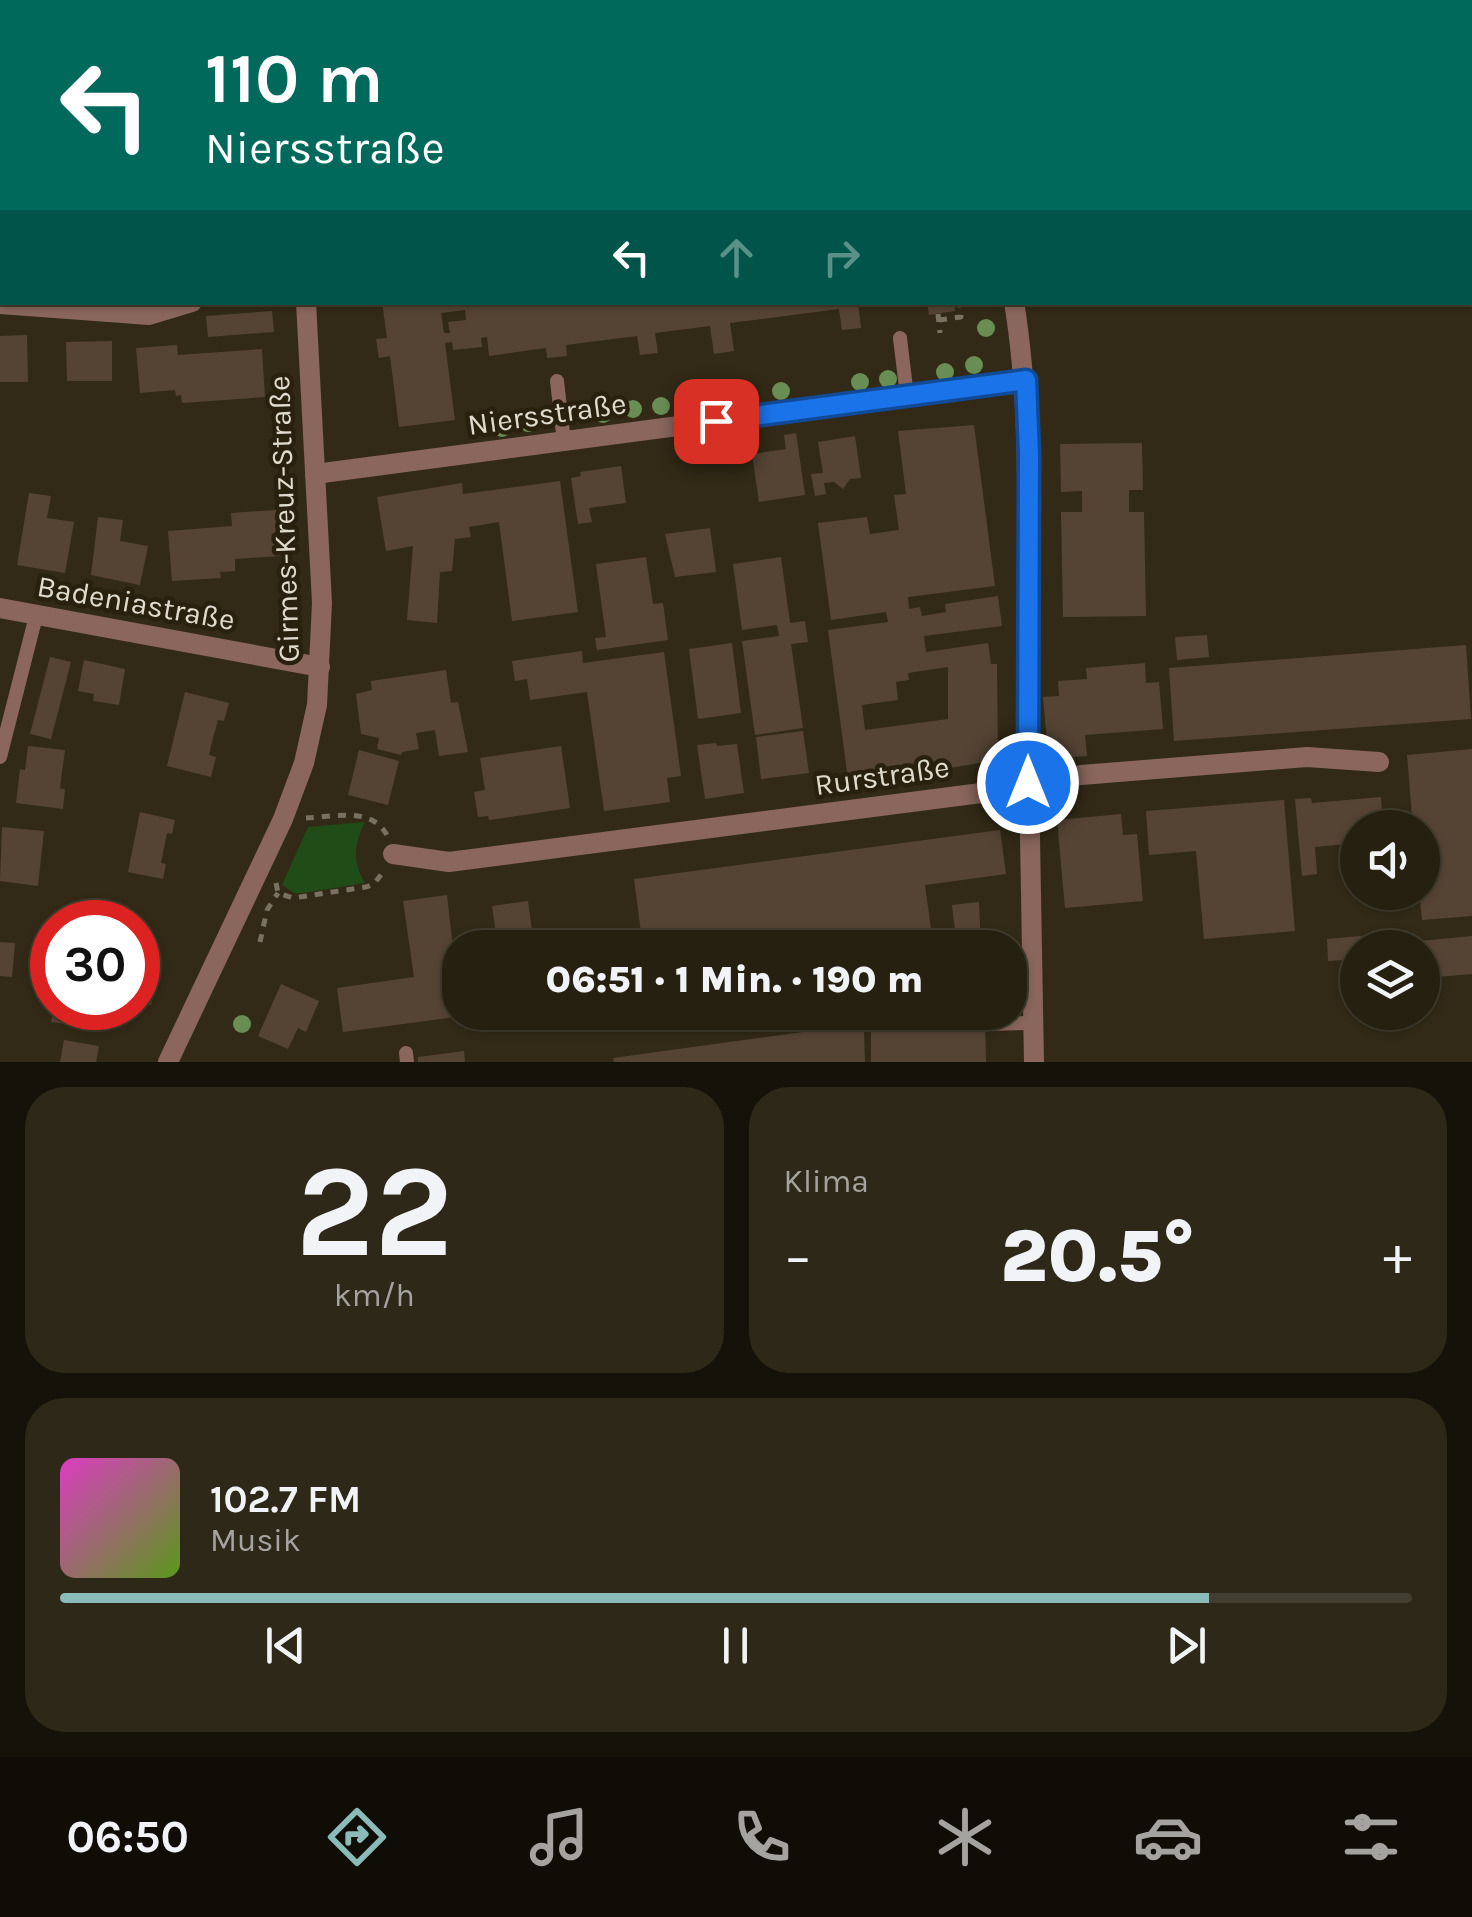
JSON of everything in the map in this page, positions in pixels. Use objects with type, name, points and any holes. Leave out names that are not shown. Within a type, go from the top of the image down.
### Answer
[{"type":"street","points":[[14,305],[149,315],[182,305]]},
{"type":"street","name":"Girmes-Kreuz-Straße","points":[[168,1062],[261,870],[311,740],[320,667],[322,604],[306,305]]},
{"type":"street","points":[[1014,305],[1026,380],[1029,454],[1028,783],[1034,1062]]},
{"type":"street","name":"Niersstraße","points":[[314,474],[1026,380]]},
{"type":"street","name":"Badeniastraße","points":[[0,608],[320,667]]},
{"type":"street","name":"Rurstraße","points":[[393,854],[449,862],[981,793],[1081,774],[1307,757],[1380,762]]},
{"type":"lane","points":[[900,338],[907,396]]},
{"type":"lane","points":[[557,381],[564,442]]},
{"type":"lane","points":[[0,757],[36,616]]},
{"type":"lane","points":[[1027,1023],[1033,1023]]},
{"type":"path","points":[[940,334],[938,317],[961,317],[962,305]]},
{"type":"path","points":[[278,892],[294,898],[366,888],[378,880],[393,854],[382,826],[373,818],[363,815],[283,819]]},
{"type":"path","points":[[260,942],[268,910],[278,892],[276,880],[261,870]]},
{"type":"green space","points":[[365,822],[356,852],[365,883],[303,893],[294,893],[282,885],[308,827]]},
{"type":"building","points":[[382,305],[858,305],[861,328],[842,330],[839,309],[730,323],[734,351],[714,354],[710,326],[655,333],[658,353],[640,355],[637,336],[566,345],[567,356],[547,358],[546,348],[489,356],[487,337],[481,338],[482,347],[453,350],[452,342],[445,343],[455,420],[399,427],[390,356],[379,358],[376,339],[387,338]],"holes":[[[465,310],[466,320],[448,322],[450,333],[444,333],[441,313]]]},
{"type":"building","points":[[927,305],[954,305],[955,311],[929,315]]},
{"type":"building","points":[[272,311],[274,332],[208,337],[206,316]]},
{"type":"building","points":[[27,335],[28,382],[0,382],[0,336]]},
{"type":"building","points":[[112,341],[112,381],[67,381],[66,342]]},
{"type":"building","points":[[177,345],[178,355],[262,349],[265,397],[182,403],[175,390],[140,393],[136,348]]},
{"type":"building","points":[[974,425],[995,586],[908,597],[909,609],[920,607],[922,616],[946,612],[945,604],[998,596],[1002,626],[924,636],[926,652],[988,643],[991,664],[997,664],[998,760],[907,775],[906,771],[848,779],[828,630],[888,622],[886,612],[831,620],[818,523],[867,517],[870,534],[899,530],[894,495],[906,494],[898,431]],"holes":[[[948,667],[948,719],[865,730],[862,705],[898,700],[896,682],[909,680],[908,673]]]},
{"type":"building","points":[[796,433],[805,495],[759,502],[752,454],[786,449],[784,435]]},
{"type":"building","points":[[855,436],[861,478],[850,479],[843,489],[834,482],[824,483],[826,494],[815,496],[811,474],[823,473],[818,442]]},
{"type":"building","points":[[1142,443],[1143,490],[1129,490],[1129,512],[1144,512],[1146,616],[1063,617],[1061,512],[1082,512],[1082,491],[1061,492],[1060,444]]},
{"type":"building","points":[[621,466],[626,503],[589,508],[592,522],[578,524],[571,478],[581,476],[580,472]]},
{"type":"building","points":[[560,481],[578,612],[512,621],[499,522],[469,527],[471,537],[455,539],[452,571],[440,572],[437,623],[407,620],[413,546],[386,551],[377,497],[462,483],[463,494]]},
{"type":"building","points":[[29,493],[51,496],[47,518],[74,522],[65,573],[17,565]]},
{"type":"building","points":[[276,510],[280,556],[235,559],[235,571],[220,572],[221,578],[172,581],[168,531],[232,526],[231,513]]},
{"type":"building","points":[[98,517],[123,520],[120,541],[148,546],[140,585],[91,575]]},
{"type":"building","points":[[710,528],[716,572],[675,577],[665,534]]},
{"type":"building","points":[[646,557],[653,604],[663,603],[668,640],[597,650],[595,638],[606,637],[596,564]]},
{"type":"building","points":[[781,557],[790,623],[805,621],[808,642],[791,644],[803,728],[755,735],[742,641],[779,636],[777,625],[742,630],[733,564]]},
{"type":"building","points":[[1207,635],[1209,657],[1177,660],[1175,637]]},
{"type":"building","points":[[732,643],[741,713],[698,719],[689,649]]},
{"type":"building","points":[[1466,645],[1471,719],[1174,741],[1169,668]]},
{"type":"building","points":[[582,651],[583,663],[664,652],[681,776],[667,778],[670,802],[604,811],[587,692],[530,700],[527,679],[515,681],[512,661]]},
{"type":"building","points":[[50,657],[71,662],[51,739],[30,734]]},
{"type":"building","points":[[84,660],[125,669],[119,705],[93,701],[94,694],[78,691]]},
{"type":"building","points":[[1145,663],[1146,683],[1159,682],[1163,729],[1085,735],[1087,756],[1053,759],[1048,754],[1043,697],[1059,696],[1058,681],[1087,679],[1086,668]]},
{"type":"building","points":[[446,670],[451,703],[458,702],[468,752],[439,756],[435,730],[416,733],[419,749],[401,755],[377,749],[379,738],[361,734],[356,694],[372,690],[371,681]]},
{"type":"building","points":[[185,692],[229,703],[213,738],[209,755],[216,757],[211,777],[167,766]]},
{"type":"building","points":[[803,731],[809,773],[761,779],[756,737]]},
{"type":"building","points":[[737,744],[744,793],[705,799],[697,745]]},
{"type":"building","points":[[28,746],[65,750],[60,788],[65,789],[63,809],[16,803],[20,769],[25,770]]},
{"type":"building","points":[[561,746],[570,808],[489,820],[488,816],[478,817],[474,792],[485,790],[480,758]]},
{"type":"building","points":[[1472,749],[1472,916],[1422,920],[1421,910],[1440,910],[1440,810],[1412,810],[1407,755]]},
{"type":"building","points":[[359,750],[399,761],[388,805],[348,795]]},
{"type":"building","points":[[1381,797],[1382,810],[1340,810],[1340,845],[1315,847],[1317,874],[1302,876],[1295,799],[1311,798],[1312,803]]},
{"type":"building","points":[[1284,800],[1295,931],[1204,939],[1196,851],[1149,855],[1146,811]]},
{"type":"building","points":[[140,812],[175,820],[172,834],[167,833],[161,863],[166,864],[163,879],[128,872]]},
{"type":"building","points":[[1121,814],[1123,835],[1137,834],[1143,901],[1065,908],[1057,820]]},
{"type":"building","points":[[2,827],[44,831],[38,886],[0,881]]},
{"type":"building","points":[[1000,830],[1006,874],[925,885],[931,930],[641,930],[634,879]]},
{"type":"building","points":[[447,895],[451,930],[442,930],[442,1019],[343,1032],[337,988],[414,977],[403,901]]},
{"type":"building","points":[[528,901],[532,930],[495,930],[492,906]]},
{"type":"building","points":[[979,902],[980,930],[955,930],[952,905]]},
{"type":"building","points":[[1472,936],[1472,974],[1440,977],[1440,939]]},
{"type":"building","points":[[1340,938],[1340,960],[1328,961],[1327,939]]},
{"type":"building","points":[[0,942],[15,943],[12,977],[0,976]]},
{"type":"building","points":[[281,984],[319,1001],[306,1032],[298,1028],[288,1049],[258,1036]]},
{"type":"building","points":[[871,1030],[985,1030],[986,1062],[871,1062]]},
{"type":"building","points":[[803,1032],[864,1032],[865,1062],[614,1062],[613,1058]]},
{"type":"building","points":[[64,1040],[99,1046],[96,1062],[60,1062]]},
{"type":"building","points":[[464,1051],[465,1062],[418,1062],[418,1057]]},
{"type":"route","points":[[716,421],[1026,380],[1028,783]]}]
